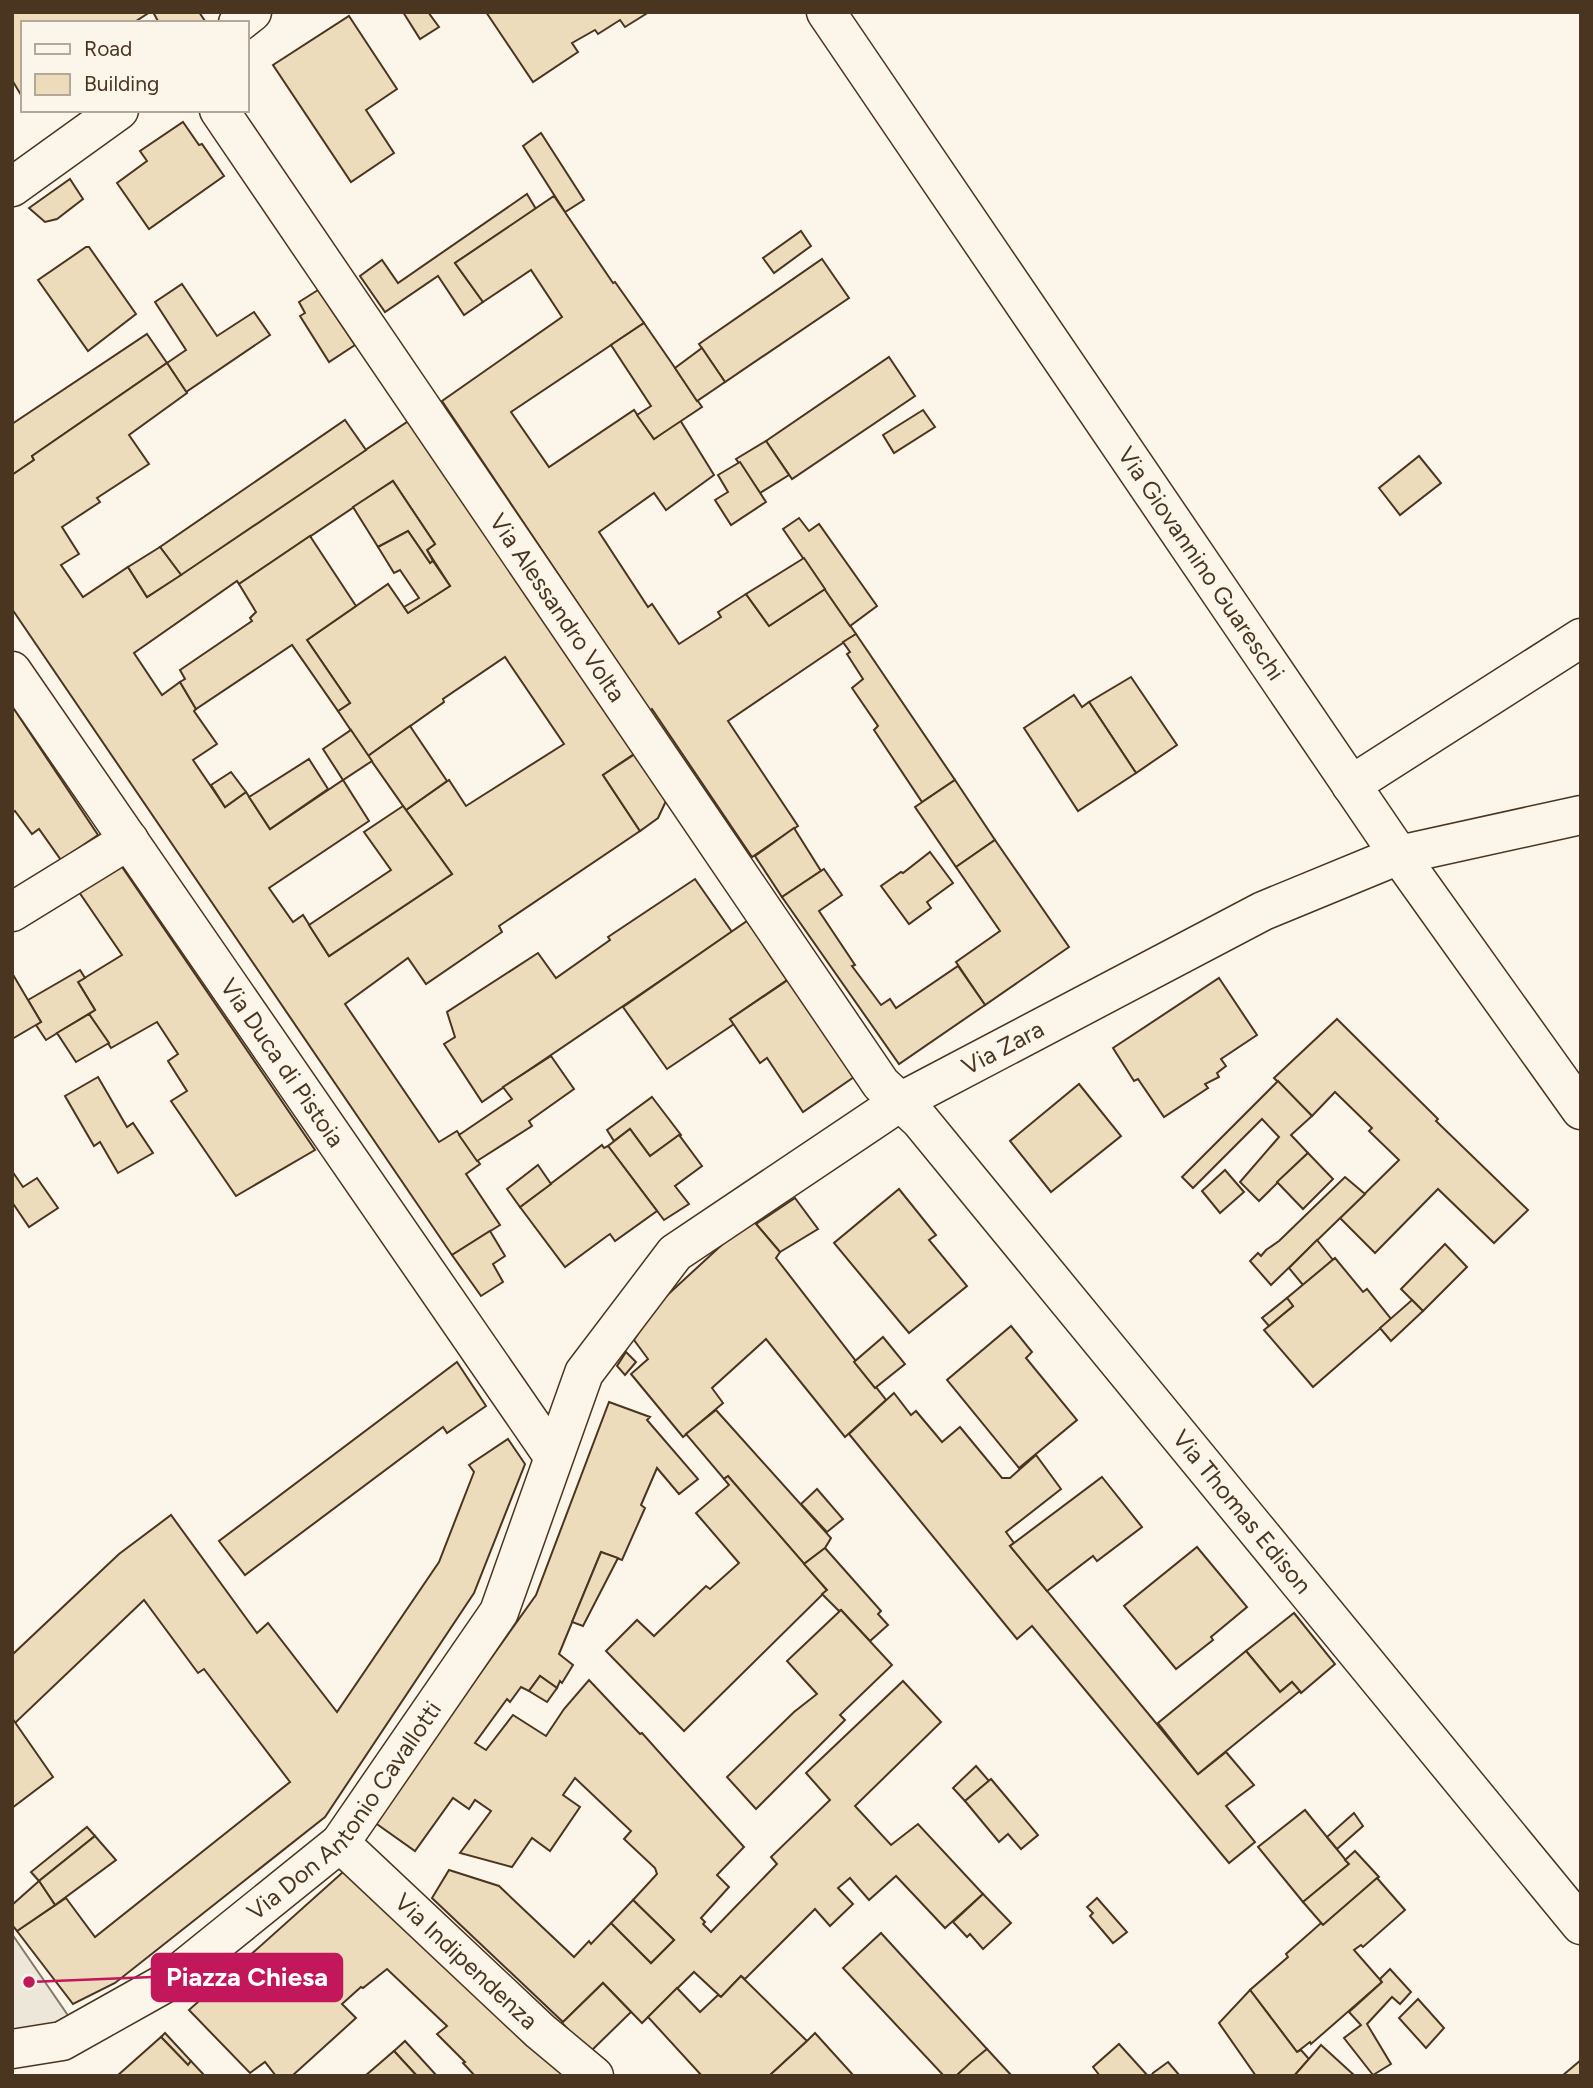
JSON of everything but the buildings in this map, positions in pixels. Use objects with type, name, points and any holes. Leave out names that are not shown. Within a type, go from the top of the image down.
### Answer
[{"type":"street","name":"Via Giovannino Guareschi","points":[[826,12],[1399,855],[1581,1110]]},
{"type":"street","points":[[12,187],[116,112]]},
{"type":"street","name":"Via Alessandro Volta","points":[[220,112],[881,1084],[900,1102]]},
{"type":"street","points":[[1351,785],[1581,638]]},
{"type":"street","name":"Via Duca di Pistoia","points":[[12,671],[553,1456]]},
{"type":"street","name":"Via Zara","points":[[553,1456],[584,1373],[675,1253],[900,1102],[1263,911],[1399,855],[1581,815]]},
{"type":"street","points":[[12,912],[129,840]]},
{"type":"street","name":"Via Thomas Edison","points":[[900,1102],[920,1120],[1581,1925]]},
{"type":"street","name":"Via Don Antonio Cavallotti","points":[[12,2049],[62,2040],[169,1981],[341,1843],[499,1612],[553,1456]]},
{"type":"street","name":"Via Indipendenza","points":[[341,1843],[540,2031],[594,2076]]},
{"type":"shaded area","points":[[12,1934],[78,2030],[12,2049]]},
{"type":"place","name":"Piazza Chiesa","points":[[29,1982]]}]
